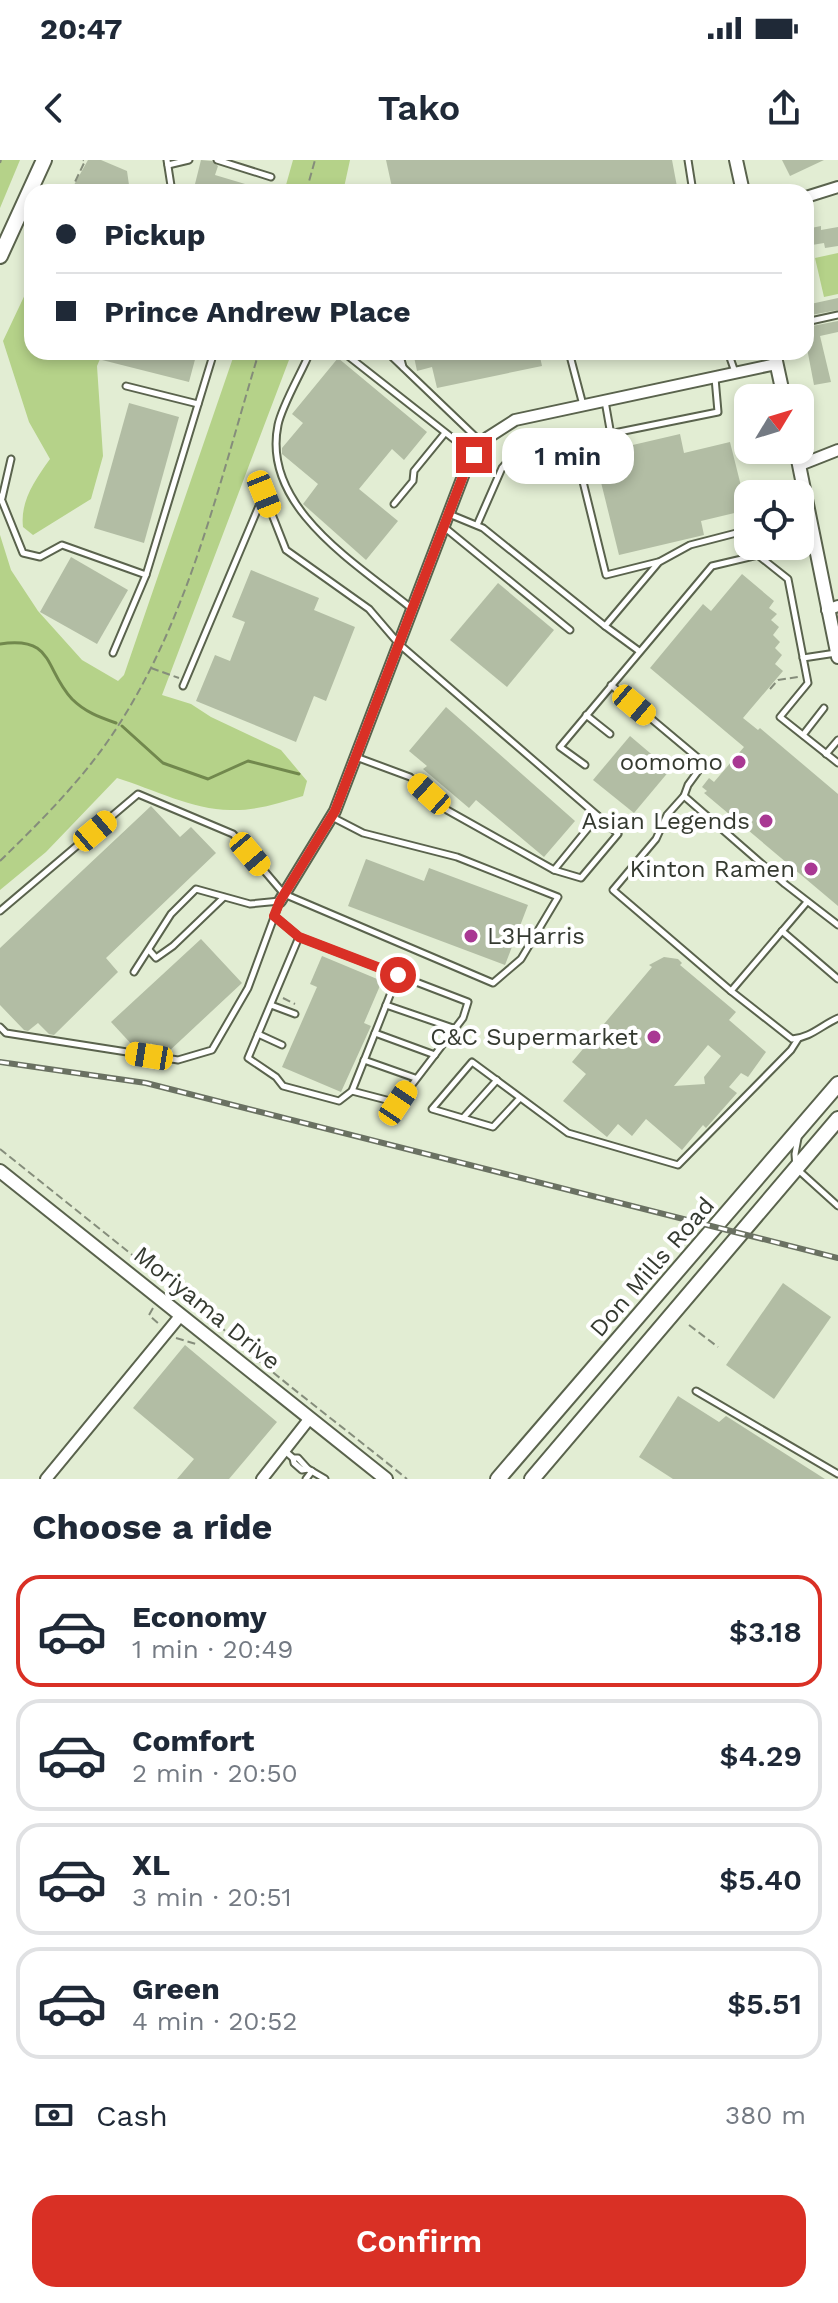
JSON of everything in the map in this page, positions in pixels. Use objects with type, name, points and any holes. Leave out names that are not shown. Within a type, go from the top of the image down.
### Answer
[{"type":"main road","points":[[35,184],[44,160]]},
{"type":"main road","points":[[0,256],[24,209]]},
{"type":"main road","name":"Don Mills Road","points":[[498,1479],[838,1084]]},
{"type":"main road","name":"Don Mills Road","points":[[532,1479],[838,1119]]},
{"type":"street","points":[[736,160],[741,184]]},
{"type":"street","points":[[814,194],[838,187]]},
{"type":"street","points":[[282,898],[331,817],[468,463],[487,438],[515,420],[715,378],[770,360]]},
{"type":"street","points":[[775,360],[781,384]]},
{"type":"street","points":[[801,480],[800,465],[838,450]]},
{"type":"street","points":[[814,549],[832,608],[838,654]]},
{"type":"street","name":"Moriyama Drive","points":[[0,1171],[386,1479]]},
{"type":"street","points":[[46,1479],[181,1315]]},
{"type":"street","points":[[262,1479],[289,1454],[310,1418]]},
{"type":"lane","points":[[171,184],[167,162],[189,160]]},
{"type":"lane","points":[[217,160],[271,177]]},
{"type":"lane","points":[[688,160],[692,184]]},
{"type":"lane","points":[[814,320],[838,315]]},
{"type":"lane","points":[[113,653],[146,575],[212,360]]},
{"type":"lane","points":[[306,360],[278,424],[278,459],[291,499],[318,533],[412,609]]},
{"type":"lane","points":[[353,360],[474,455]]},
{"type":"lane","points":[[395,360],[483,444]]},
{"type":"lane","points":[[401,360],[403,368]]},
{"type":"lane","points":[[571,360],[583,406]]},
{"type":"lane","points":[[731,360],[735,373]]},
{"type":"lane","points":[[477,525],[502,468],[515,453],[718,412],[715,378]]},
{"type":"lane","points":[[126,386],[198,404]]},
{"type":"lane","points":[[605,401],[611,435]]},
{"type":"lane","points":[[394,504],[413,481],[414,471],[445,433]]},
{"type":"lane","points":[[573,441],[606,575],[659,562],[690,545],[734,534]]},
{"type":"lane","points":[[11,459],[1,498],[23,553],[40,557],[62,545],[146,575]]},
{"type":"lane","points":[[184,683],[264,494],[286,550],[369,609],[399,644],[618,834],[581,878],[554,870],[447,810],[410,777],[355,757]]},
{"type":"lane","points":[[449,514],[477,525],[639,651]]},
{"type":"lane","points":[[444,527],[570,630]]},
{"type":"lane","points":[[585,765],[560,747],[712,566],[738,560]]},
{"type":"lane","points":[[765,560],[788,579],[808,683],[780,717],[838,763]]},
{"type":"lane","points":[[605,626],[659,562]]},
{"type":"lane","points":[[803,658],[838,654]]},
{"type":"lane","points":[[611,685],[704,763],[684,796],[667,815],[656,839],[613,890],[792,1039],[798,1039],[837,1019]]},
{"type":"lane","points":[[803,735],[824,708]]},
{"type":"lane","points":[[586,715],[610,734]]},
{"type":"lane","points":[[826,754],[838,740]]},
{"type":"lane","points":[[0,911],[138,794],[233,834],[282,898],[493,983],[521,959],[558,897],[457,857],[363,833],[331,817]]},
{"type":"lane","points":[[684,796],[838,925]]},
{"type":"lane","points":[[554,870],[598,816]]},
{"type":"lane","points":[[134,972],[171,914],[196,889],[250,904],[282,898]]},
{"type":"lane","points":[[149,950],[156,958],[173,946],[224,897]]},
{"type":"lane","points":[[0,1027],[6,1033],[178,1060],[212,1050],[248,988],[282,898]]},
{"type":"lane","points":[[731,991],[807,902]]},
{"type":"lane","points":[[274,916],[299,937],[468,1002],[463,1018],[398,1103],[352,1091]]},
{"type":"lane","points":[[782,931],[838,979]]},
{"type":"lane","points":[[299,937],[248,1058],[276,1077],[283,1086],[339,1101],[352,1091],[398,975]]},
{"type":"lane","points":[[271,1005],[295,1014]]},
{"type":"lane","points":[[386,1005],[453,1029]]},
{"type":"lane","points":[[375,1033],[435,1055]]},
{"type":"lane","points":[[258,1034],[282,1045]]},
{"type":"lane","points":[[520,1098],[493,1127],[432,1109],[472,1062],[568,1133],[678,1165],[791,1050],[798,1039]]},
{"type":"lane","points":[[364,1060],[415,1078]]},
{"type":"lane","points":[[463,1118],[497,1080]]},
{"type":"lane","points":[[801,1126],[795,1154],[796,1168],[838,1206]]},
{"type":"lane","points":[[696,1391],[838,1474]]},
{"type":"lane","points":[[289,1454],[302,1470],[310,1470],[325,1479]]},
{"type":"lane","points":[[306,1479],[310,1470]]},
{"type":"path","points":[[74,184],[83,160]]},
{"type":"path","points":[[308,184],[315,160]]},
{"type":"path","points":[[0,861],[72,787],[102,750],[150,667],[174,620],[198,554],[257,360]]},
{"type":"path","points":[[150,667],[184,683]]},
{"type":"path","points":[[770,689],[778,680],[790,676],[807,678]]},
{"type":"path","points":[[0,1149],[166,1282],[171,1277],[180,1281],[207,1314],[237,1342],[407,1479]]},
{"type":"path","points":[[689,1325],[718,1347]]},
{"type":"green space","points":[[0,160],[20,160],[0,208]]},
{"type":"green space","points":[[293,160],[350,160],[345,184],[286,184]]},
{"type":"green space","points":[[838,253],[838,294],[824,297],[815,258]]},
{"type":"green space","points":[[24,297],[24,360],[100,360],[97,366],[103,456],[91,499],[33,535],[23,527],[24,508],[34,483],[50,459],[29,422],[3,341]]},
{"type":"green space","points":[[232,360],[289,360],[162,695],[191,704],[211,717],[281,750],[307,781],[303,796],[258,808],[216,809],[187,803],[117,778],[46,852],[0,890],[0,535],[11,570],[38,611],[82,660],[118,681],[124,675]]},
{"type":"building","points":[[88,160],[101,160],[127,171],[129,184],[74,184]]},
{"type":"building","points":[[201,160],[212,161],[218,166],[215,175],[245,184],[195,184]]},
{"type":"building","points":[[386,160],[672,160],[676,184],[391,184]]},
{"type":"building","points":[[782,160],[824,160],[790,176]]},
{"type":"building","points":[[821,226],[821,230],[838,227],[838,246],[825,248],[824,243],[814,245],[814,227]]},
{"type":"building","points":[[838,298],[838,310],[814,314],[814,303]]},
{"type":"building","points":[[838,321],[838,332],[820,336],[831,382],[814,385],[809,360],[814,360],[814,326]]},
{"type":"building","points":[[102,360],[195,360],[189,382]]},
{"type":"building","points":[[336,360],[340,360],[427,432],[404,460],[392,449],[359,489],[398,521],[366,560],[303,504],[318,484],[282,454],[282,448],[303,423],[292,414]]},
{"type":"building","points":[[415,360],[541,360],[542,366],[437,388],[432,367],[417,371]]},
{"type":"building","points":[[129,403],[179,417],[144,543],[94,528]]},
{"type":"building","points":[[680,434],[684,453],[730,442],[740,480],[734,480],[734,513],[701,521],[704,535],[619,555],[594,454]]},
{"type":"building","points":[[71,557],[128,590],[97,644],[40,612]]},
{"type":"building","points":[[251,570],[319,598],[314,610],[355,627],[326,701],[314,696],[296,742],[196,701],[215,655],[230,661],[245,622],[232,617]]},
{"type":"building","points":[[742,574],[774,601],[769,608],[777,614],[771,620],[779,627],[773,635],[780,642],[775,648],[782,655],[775,664],[783,671],[743,718],[758,730],[760,728],[838,794],[838,906],[704,793],[707,791],[702,787],[709,778],[714,782],[744,747],[650,668],[703,604],[711,611]]},
{"type":"building","points":[[498,583],[554,630],[507,687],[450,640]]},
{"type":"building","points":[[446,707],[575,821],[544,857],[476,800],[469,808],[423,769],[427,766],[409,751]]},
{"type":"building","name":"oomomo","points":[[630,736],[670,770],[634,813],[593,780]]},
{"type":"building","points":[[151,806],[180,837],[191,827],[216,853],[106,958],[118,972],[54,1035],[38,1023],[28,1031],[24,1030],[0,1005],[0,948]]},
{"type":"building","name":"L3Harris","points":[[366,859],[424,881],[429,868],[528,905],[505,965],[348,906]]},
{"type":"building","points":[[201,939],[242,983],[167,1053],[159,1052],[151,1043],[144,1049],[135,1048],[111,1022]]},
{"type":"building","points":[[322,956],[382,981],[364,1023],[371,1026],[341,1092],[282,1067],[317,987],[310,984]]},
{"type":"building","name":"C&C Supermarket","points":[[664,957],[678,959],[682,963],[680,965],[736,1012],[729,1020],[766,1052],[748,1077],[741,1073],[729,1087],[737,1093],[682,1150],[646,1119],[632,1136],[618,1124],[607,1137],[563,1101],[586,1074],[572,1062],[652,967],[649,965]],"holes":[[[708,1045],[721,1056],[704,1077],[705,1084],[674,1086]]]},
{"type":"building","points":[[783,1283],[831,1317],[774,1399],[726,1365]]},
{"type":"building","points":[[185,1345],[277,1422],[229,1479],[177,1479],[194,1459],[133,1408]]},
{"type":"building","points":[[678,1396],[719,1422],[726,1416],[825,1479],[673,1479],[639,1457]]},
{"type":"waterway","points":[[0,644],[18,643],[40,650],[72,699],[87,711],[116,723]]},
{"type":"waterway","points":[[122,726],[163,763],[208,779],[248,761],[299,774]]},
{"type":"railway","points":[[0,1062],[146,1083],[838,1258]]},
{"type":"place","name":"oomomo","points":[[739,762]]},
{"type":"place","name":"Asian Legends","points":[[766,821]]},
{"type":"place","name":"Kinton Ramen","points":[[811,869]]},
{"type":"place","name":"L3Harris","points":[[471,936]]},
{"type":"place","name":"C&C Supermarket","points":[[654,1037]]},
{"type":"route","points":[[398,975],[299,937],[274,916],[335,811],[468,463],[474,455]]}]
